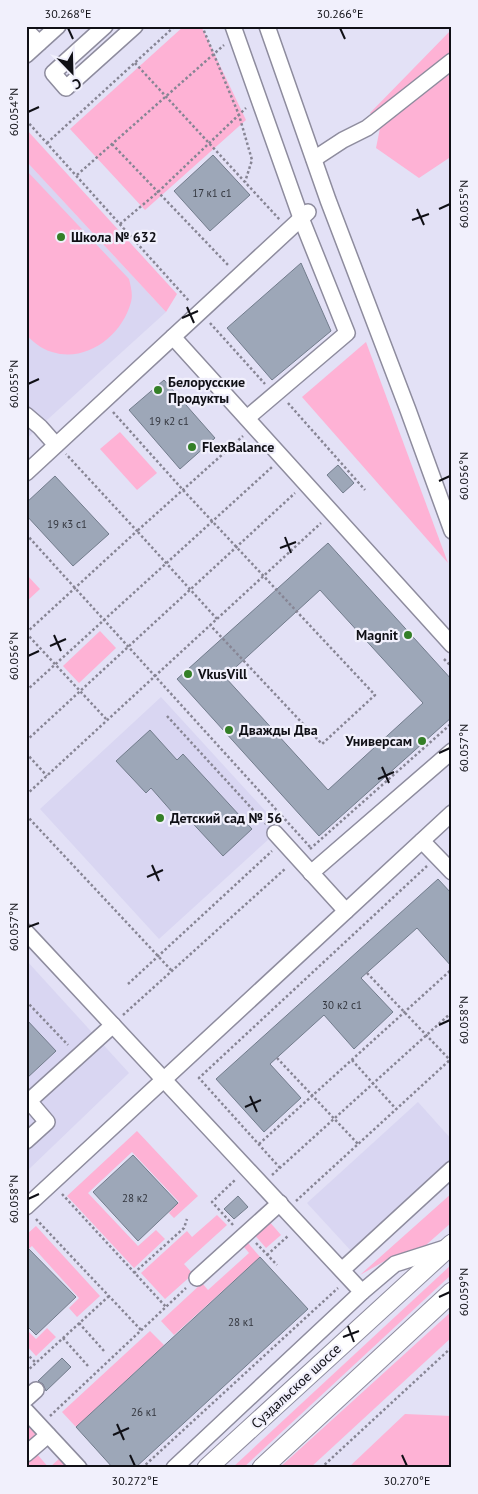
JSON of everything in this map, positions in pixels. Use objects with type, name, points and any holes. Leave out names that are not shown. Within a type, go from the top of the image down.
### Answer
[{"type":"main road","name":"Суздальское шоссе","points":[[207,1468],[450,1246]]},
{"type":"main road","points":[[262,1468],[452,1292]]},
{"type":"street","points":[[26,55],[58,26]]},
{"type":"street","points":[[105,26],[53,73],[66,88],[134,26]]},
{"type":"street","points":[[267,26],[314,159],[452,531]]},
{"type":"street","points":[[26,30],[39,43]]},
{"type":"street","points":[[235,30],[258,97],[305,214],[347,333],[287,376],[276,394],[250,422]]},
{"type":"street","points":[[314,159],[343,140],[367,128],[452,61]]},
{"type":"street","points":[[26,473],[61,449],[173,337],[305,214]]},
{"type":"street","points":[[173,337],[452,645]]},
{"type":"street","points":[[26,415],[61,449]]},
{"type":"street","points":[[311,873],[452,751]]},
{"type":"street","points":[[29,1211],[52,1183],[452,813]]},
{"type":"street","points":[[278,837],[346,911]]},
{"type":"street","points":[[422,841],[452,872]]},
{"type":"street","points":[[26,932],[116,1022],[164,1080],[247,1169],[286,1203],[362,1292]]},
{"type":"street","points":[[26,1141],[47,1122],[30,1102],[116,1022]]},
{"type":"street","points":[[345,1274],[452,1169]]},
{"type":"street","points":[[197,1278],[247,1233],[286,1203]]},
{"type":"street","points":[[174,1468],[362,1292],[395,1264],[450,1246]]},
{"type":"street","points":[[26,1411],[79,1468]]},
{"type":"street","points":[[26,1454],[44,1430]]},
{"type":"path","points":[[47,142],[175,26]]},
{"type":"path","points":[[202,26],[239,115],[252,160],[245,182]]},
{"type":"path","points":[[77,175],[214,54],[235,30]]},
{"type":"path","points":[[135,62],[289,229]]},
{"type":"path","points":[[120,224],[158,192],[258,97]]},
{"type":"path","points":[[26,120],[365,490]]},
{"type":"path","points":[[112,144],[238,276]]},
{"type":"path","points":[[112,410],[183,490],[375,695],[322,744],[210,625]]},
{"type":"path","points":[[107,720],[26,633],[183,490],[250,422]]},
{"type":"path","points":[[61,449],[217,619]]},
{"type":"path","points":[[26,691],[282,458]]},
{"type":"path","points":[[26,741],[306,483]]},
{"type":"path","points":[[26,795],[332,512]]},
{"type":"path","points":[[26,534],[312,848]]},
{"type":"path","points":[[167,716],[278,837]]},
{"type":"path","points":[[116,1022],[298,858],[312,848],[452,723]]},
{"type":"path","points":[[26,753],[47,776]]},
{"type":"path","points":[[26,815],[172,971]]},
{"type":"path","points":[[128,984],[278,837],[295,830]]},
{"type":"path","points":[[280,1168],[199,1078],[437,856]]},
{"type":"path","points":[[259,1144],[452,969]]},
{"type":"path","points":[[286,1203],[358,1144],[451,1059],[367,972]]},
{"type":"path","points":[[26,1001],[78,1056]]},
{"type":"path","points":[[269,1178],[452,1012]]},
{"type":"path","points":[[277,1058],[358,1144]]},
{"type":"path","points":[[352,1060],[396,1109]]},
{"type":"path","points":[[212,1202],[247,1169]]},
{"type":"path","points":[[52,1183],[166,1307]]},
{"type":"path","points":[[29,1211],[141,1330]]},
{"type":"path","points":[[134,1273],[184,1228],[187,1219]]},
{"type":"path","points":[[247,1233],[277,1265]]},
{"type":"path","points":[[267,1255],[290,1235]]},
{"type":"path","points":[[142,1468],[345,1274]]},
{"type":"path","points":[[44,1430],[141,1330],[197,1278]]},
{"type":"path","points":[[26,1372],[109,1296]]},
{"type":"path","points":[[79,1323],[104,1351]]},
{"type":"path","points":[[63,1338],[88,1366]]},
{"type":"path","points":[[321,1468],[452,1348]]},
{"type":"path","points":[[26,1352],[36,1363]]},
{"type":"shaded area","points":[[184,26],[201,26],[246,120],[145,210],[70,129]]},
{"type":"shaded area","points":[[452,29],[452,156],[419,178],[376,148],[381,123],[370,113]]},
{"type":"shaded area","points":[[26,129],[177,294],[166,312],[26,161]]},
{"type":"shaded area","name":"Школа № 632","points":[[26,161],[166,312],[26,439]]},
{"type":"shaded area","name":"Школа № 632","points":[[26,170],[129,279],[132,297],[120,326],[101,344],[90,350],[77,354],[52,352],[41,347],[26,335]]},
{"type":"shaded area","points":[[366,342],[448,563],[302,397]]},
{"type":"shaded area","points":[[120,432],[157,473],[137,490],[100,449]]},
{"type":"shaded area","points":[[26,574],[40,589],[26,602]]},
{"type":"shaded area","points":[[100,631],[116,648],[79,683],[63,666]]},
{"type":"shaded area","name":"Детский сад № 56","points":[[161,697],[281,828],[159,939],[40,809]]},
{"type":"shaded area","points":[[26,960],[129,1073],[26,1172]]},
{"type":"shaded area","points":[[418,1102],[452,1140],[452,1163],[353,1253],[307,1203]]},
{"type":"shaded area","points":[[137,1131],[198,1196],[174,1218],[169,1213],[179,1202],[132,1152],[88,1193],[138,1246],[156,1230],[165,1239],[134,1268],[67,1196]]},
{"type":"shaded area","points":[[452,1193],[452,1222],[426,1245],[383,1262],[360,1275]]},
{"type":"shaded area","points":[[217,1215],[227,1225],[184,1264],[193,1274],[165,1299],[141,1273],[187,1231],[192,1237]]},
{"type":"shaded area","points":[[268,1220],[281,1235],[266,1248],[253,1233]]},
{"type":"shaded area","points":[[36,1226],[100,1296],[77,1317],[69,1308],[79,1298],[32,1246],[26,1251],[26,1235]]},
{"type":"shaded area","points":[[248,1243],[260,1257],[174,1335],[161,1321],[202,1283],[208,1290],[249,1253],[244,1247]]},
{"type":"shaded area","points":[[452,1264],[452,1274],[243,1468],[232,1468]]},
{"type":"shaded area","points":[[452,1311],[452,1337],[310,1468],[279,1468]]},
{"type":"shaded area","points":[[47,1328],[56,1337],[36,1356],[26,1345],[26,1329],[36,1339]]},
{"type":"shaded area","points":[[150,1331],[164,1345],[76,1427],[62,1412]]},
{"type":"shaded area","points":[[405,1414],[452,1416],[452,1468],[348,1468]]},
{"type":"shaded area","points":[[26,1424],[40,1439],[26,1451]]},
{"type":"shaded area","points":[[37,1454],[49,1468],[26,1468],[26,1463]]},
{"type":"shaded area","points":[[60,1458],[69,1468],[49,1468]]},
{"type":"building","points":[[213,155],[250,195],[210,231],[174,191]]},
{"type":"building","points":[[301,263],[331,331],[272,380],[227,328]]},
{"type":"building","points":[[164,380],[215,438],[180,469],[129,410]]},
{"type":"building","points":[[338,465],[354,483],[343,493],[327,475]]},
{"type":"building","points":[[55,476],[109,534],[73,566],[26,515],[26,503]]},
{"type":"building","points":[[328,543],[452,680],[452,717],[319,836],[177,679]],"holes":[[[320,590],[423,703],[328,790],[225,677]]]},
{"type":"building","points":[[150,730],[177,760],[183,754],[252,829],[223,856],[186,816],[180,821],[151,788],[146,793],[116,761]]},
{"type":"building","points":[[438,879],[452,894],[452,967],[417,928],[361,978],[393,1012],[354,1049],[324,1015],[270,1064],[301,1098],[264,1132],[216,1079]]},
{"type":"building","points":[[26,1019],[56,1051],[26,1079]]},
{"type":"building","points":[[133,1155],[178,1203],[138,1241],[93,1192]]},
{"type":"building","points":[[238,1196],[248,1207],[234,1219],[224,1209]]},
{"type":"building","points":[[26,1246],[76,1297],[36,1335],[26,1325]]},
{"type":"building","points":[[260,1257],[308,1309],[135,1468],[113,1468],[76,1427]]},
{"type":"building","points":[[62,1358],[71,1367],[46,1391],[43,1384],[38,1381]]},
{"type":"place","name":"Школа № 632","points":[[61,237]]},
{"type":"place","name":"Белорусские Продукты","points":[[158,390]]},
{"type":"place","name":"FlexBalance","points":[[192,447]]},
{"type":"place","name":"Magnit","points":[[408,635]]},
{"type":"place","name":"VkusVill","points":[[188,674]]},
{"type":"place","name":"Дважды Два","points":[[229,730]]},
{"type":"place","name":"Универсам","points":[[422,741]]},
{"type":"place","name":"Детский сад № 56","points":[[160,818]]}]
